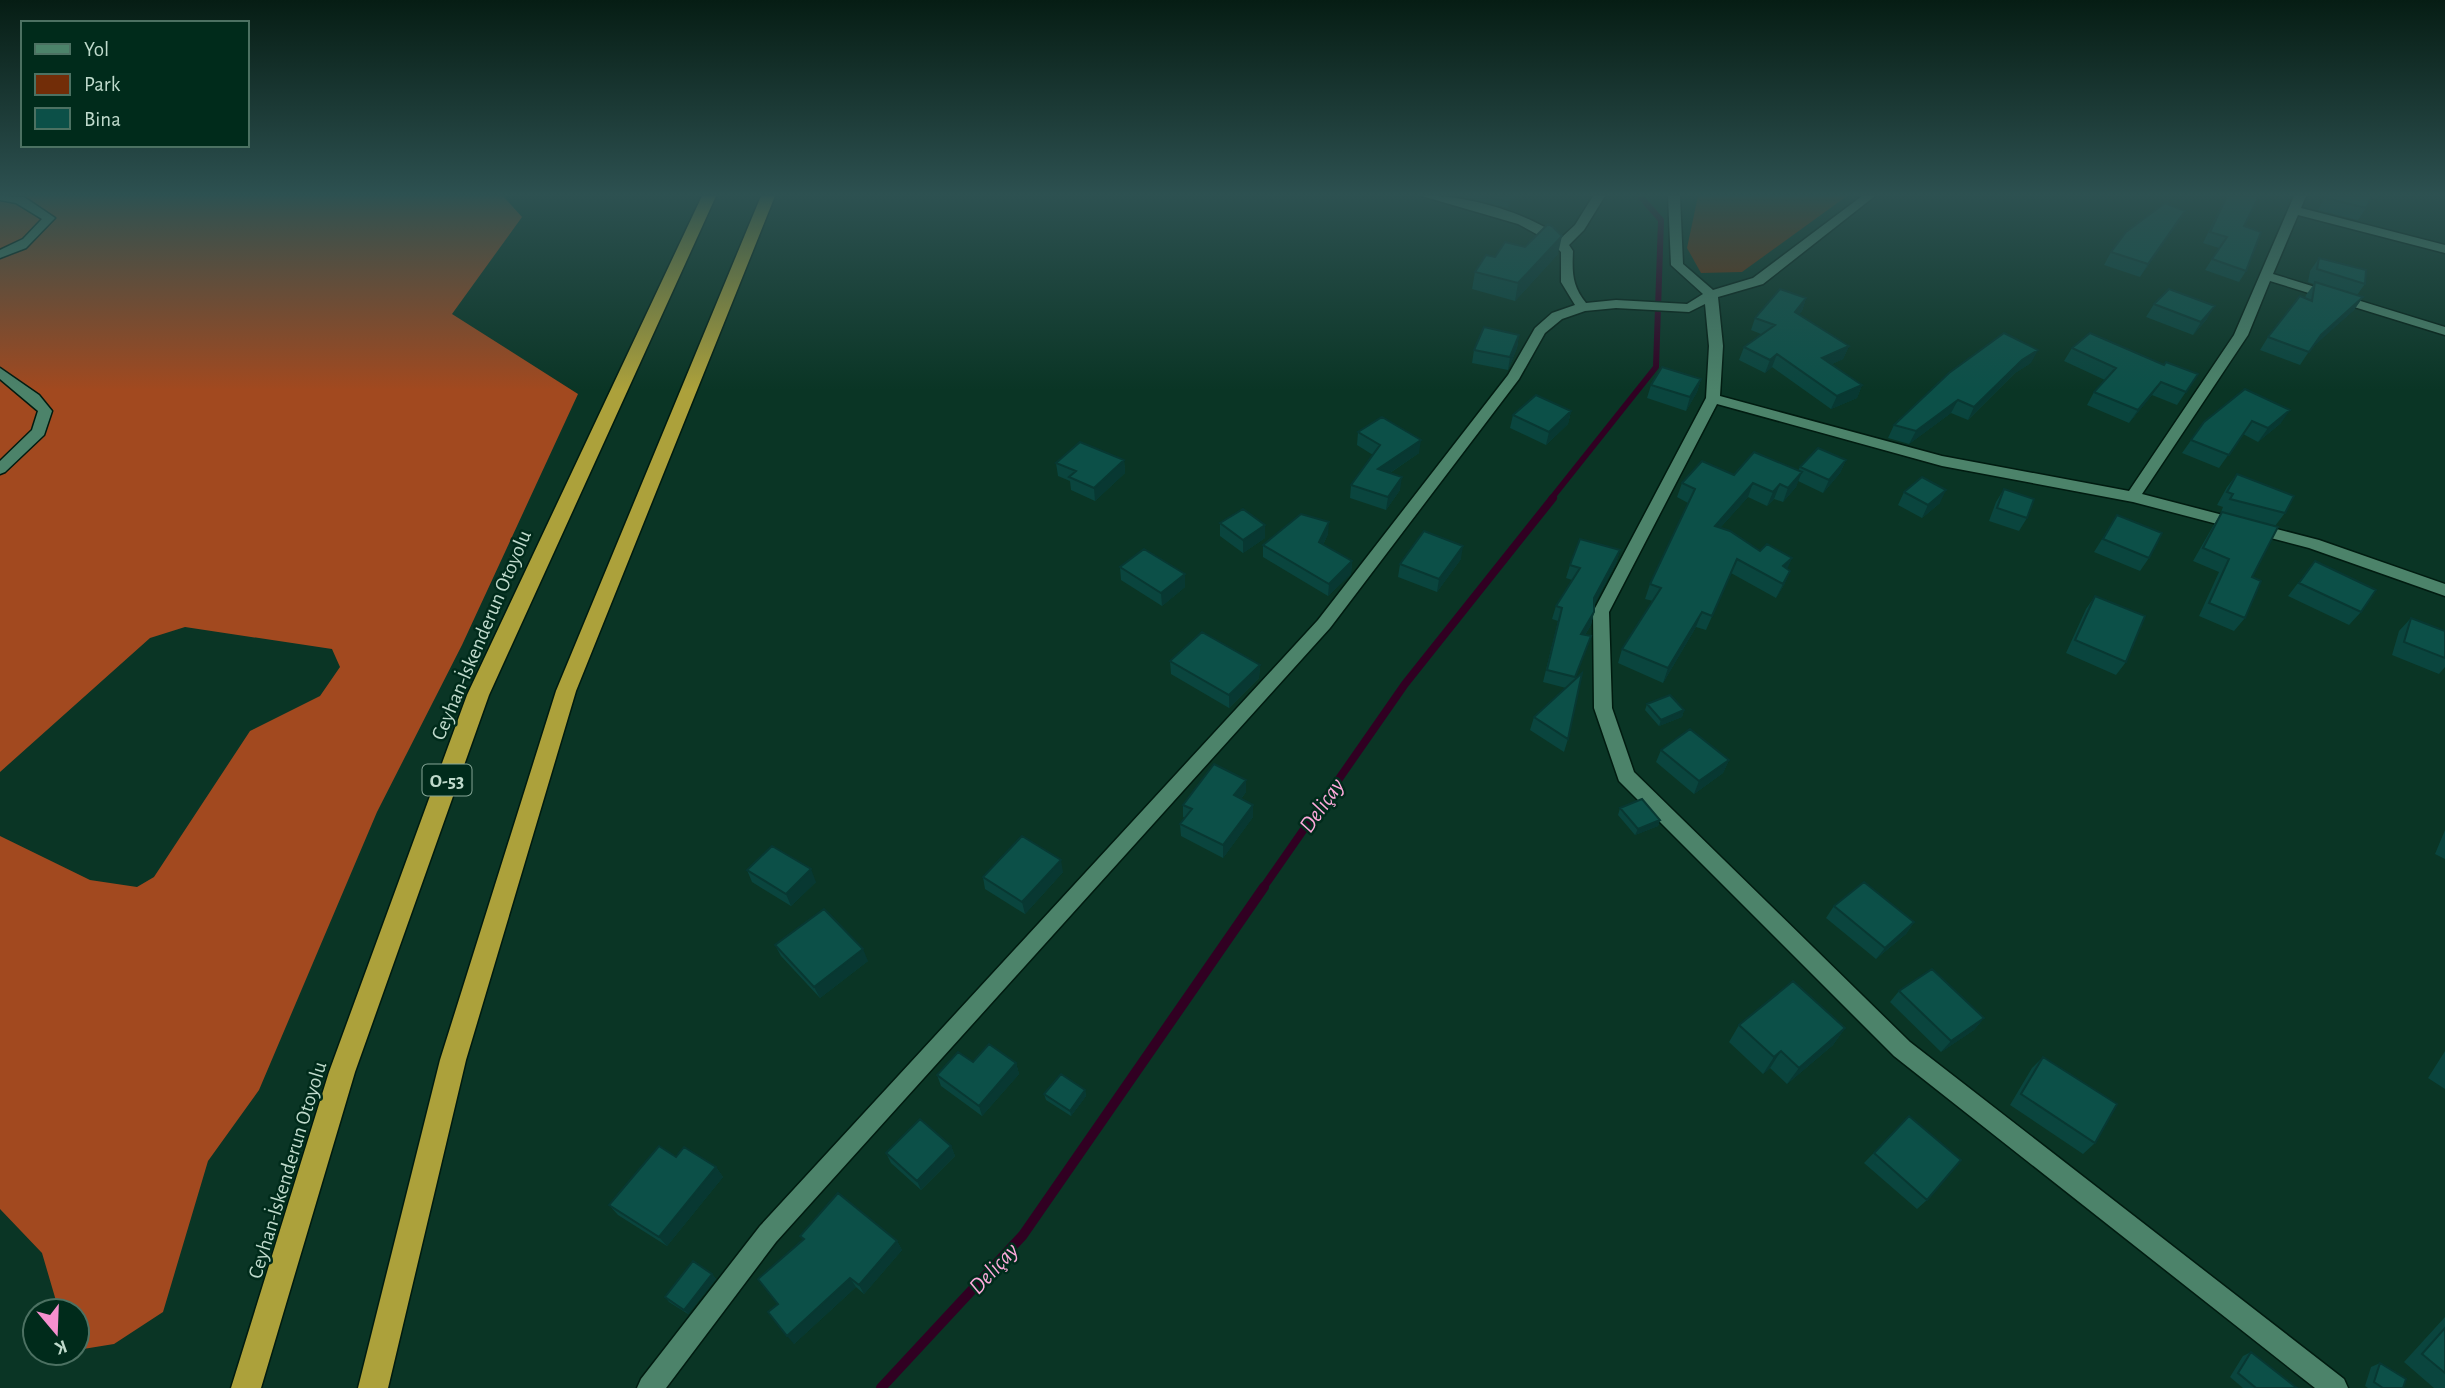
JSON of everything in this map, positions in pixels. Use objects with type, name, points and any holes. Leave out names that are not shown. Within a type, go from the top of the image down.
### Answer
[{"type":"highway","name":"Ceyhan-İskenderun Otoyolu","points":[[246,1388],[342,1072],[478,695],[679,261]]},
{"type":"highway","points":[[373,1388],[453,1060],[566,691],[742,261]]},
{"type":"street","points":[[1567,261],[1568,291],[1583,307]]},
{"type":"street","points":[[1677,261],[1677,265],[1711,295],[1716,346],[1713,398],[1601,612],[1603,708],[1626,776],[1902,1049],[2335,1388]]},
{"type":"street","points":[[650,1388],[768,1234],[1324,624],[1514,376],[1540,331],[1557,316],[1583,307],[1616,304],[1689,308],[1711,295],[1758,281],[1784,261]]},
{"type":"street","points":[[2133,497],[2241,335],[2272,261]]},
{"type":"street","points":[[2266,276],[2445,331]]},
{"type":"street","points":[[0,372],[34,398],[45,411],[39,432],[0,469]]},
{"type":"street","points":[[1713,398],[1942,461],[2133,497],[2314,544],[2445,590]]},
{"type":"green space","points":[[1694,261],[1758,261],[1742,272],[1701,273]]},
{"type":"shaded area","points":[[0,261],[490,261],[452,314],[578,394],[462,645],[377,812],[259,1090],[208,1161],[163,1312],[114,1344],[91,1348],[91,1297],[55,1297],[42,1253],[0,1209],[0,836],[90,880],[137,887],[154,877],[250,731],[320,696],[340,667],[332,649],[185,627],[150,638],[0,772]]},
{"type":"building","points":[[1482,261],[1539,261],[1518,283],[1475,272]]},
{"type":"building","points":[[2217,261],[2250,261],[2246,271]]},
{"type":"building","points":[[2318,261],[2330,261],[2366,270],[2365,284],[2317,269]]},
{"type":"building","points":[[2315,282],[2363,297],[2321,335],[2309,352],[2268,337],[2300,296],[2312,301]]},
{"type":"building","points":[[1780,289],[1806,298],[1795,312],[1849,346],[1822,358],[1862,385],[1837,396],[1777,354],[1770,360],[1744,347],[1775,325],[1755,318]]},
{"type":"building","points":[[2169,289],[2215,306],[2201,322],[2154,304]]},
{"type":"building","points":[[1484,327],[1519,335],[1510,357],[1474,350]]},
{"type":"building","points":[[2004,333],[2038,350],[2022,360],[1974,407],[1958,400],[1916,431],[1894,425],[1949,373]]},
{"type":"building","points":[[2090,333],[2164,365],[2166,362],[2198,374],[2186,392],[2161,382],[2138,410],[2094,392],[2116,368],[2072,348]]},
{"type":"building","points":[[1662,367],[1701,379],[1690,397],[1651,385]]},
{"type":"building","points":[[2245,389],[2290,410],[2268,428],[2252,421],[2229,455],[2191,440],[2204,422]]},
{"type":"building","points":[[1536,395],[1571,411],[1549,432],[1513,415]]},
{"type":"building","points":[[1382,417],[1421,440],[1378,469],[1402,477],[1388,497],[1351,485],[1380,445],[1358,432]]},
{"type":"building","points":[[1080,442],[1124,460],[1094,488],[1069,477],[1076,471],[1056,463]]},
{"type":"building","points":[[1818,448],[1846,460],[1829,480],[1800,467]]},
{"type":"building","points":[[1754,452],[1802,472],[1788,488],[1780,484],[1773,492],[1753,483],[1715,526],[1730,531],[1760,551],[1767,544],[1792,558],[1783,566],[1790,571],[1783,584],[1737,559],[1712,616],[1702,612],[1668,668],[1622,649],[1661,588],[1650,584],[1695,489],[1682,483],[1702,461],[1734,475]]},
{"type":"building","points":[[2237,474],[2294,496],[2285,513],[2230,499],[2233,494],[2227,492]]},
{"type":"building","points":[[1922,477],[1946,490],[1928,505],[1904,492]]},
{"type":"building","points":[[2004,489],[2034,499],[2027,518],[1997,508]]},
{"type":"building","points":[[1243,509],[1265,525],[1243,540],[1220,523]]},
{"type":"building","points":[[2222,512],[2278,527],[2252,577],[2261,581],[2245,618],[2209,603],[2229,559],[2203,548]]},
{"type":"building","points":[[1301,514],[1329,522],[1319,542],[1352,561],[1329,584],[1263,545]]},
{"type":"building","points":[[2117,515],[2162,533],[2149,558],[2103,539]]},
{"type":"building","points":[[1424,531],[1463,546],[1439,579],[1400,564]]},
{"type":"building","points":[[1580,539],[1620,550],[1594,598],[1594,612],[1581,634],[1591,636],[1575,677],[1547,670],[1562,608],[1556,606],[1580,568],[1570,565]]},
{"type":"building","points":[[1144,549],[1185,574],[1161,593],[1120,567]]},
{"type":"building","points":[[2315,561],[2376,590],[2361,612],[2299,583]]},
{"type":"building","points":[[2095,596],[2145,616],[2126,662],[2075,640]]},
{"type":"building","points":[[2411,618],[2445,631],[2445,658],[2404,642]]},
{"type":"building","points":[[1202,632],[1260,665],[1229,695],[1170,661]]},
{"type":"building","points":[[1582,673],[1568,739],[1534,717]]},
{"type":"building","points":[[1670,695],[1684,710],[1661,720],[1647,704]]},
{"type":"building","points":[[1690,729],[1729,760],[1699,781],[1661,750]]},
{"type":"building","points":[[1214,764],[1246,780],[1234,795],[1253,805],[1223,845],[1180,824],[1192,809],[1183,805]]},
{"type":"building","points":[[1642,799],[1660,820],[1638,829],[1620,808]]},
{"type":"building","points":[[1022,836],[1061,860],[1022,902],[983,877]]},
{"type":"building","points":[[772,846],[811,869],[786,894],[747,870]]},
{"type":"building","points":[[1864,882],[1914,922],[1885,948],[1834,906]]},
{"type":"building","points":[[824,909],[863,949],[814,987],[775,945]]},
{"type":"building","points":[[1932,969],[1984,1018],[1951,1041],[1899,991]]},
{"type":"building","points":[[1793,981],[1845,1028],[1799,1068],[1781,1051],[1774,1057],[1739,1025]]},
{"type":"building","points":[[989,1044],[1016,1063],[979,1106],[937,1075],[958,1052],[973,1062]]},
{"type":"building","points":[[2043,1057],[2117,1104],[2095,1143],[2021,1094]]},
{"type":"building","points":[[1061,1074],[1085,1090],[1070,1111],[1044,1094]]},
{"type":"building","points":[[1909,1116],[1961,1160],[1927,1200],[1874,1153]]},
{"type":"building","points":[[920,1119],[951,1146],[917,1181],[886,1153]]},
{"type":"building","points":[[659,1146],[676,1157],[684,1147],[716,1167],[659,1237],[609,1205]]},
{"type":"building","points":[[838,1193],[897,1241],[859,1285],[850,1278],[787,1336],[768,1312],[778,1304],[758,1279],[804,1239],[800,1236]]},
{"type":"building","points":[[693,1261],[712,1274],[684,1310],[665,1297]]},
{"type":"building","points":[[2445,1328],[2445,1373],[2422,1354]]},
{"type":"building","points":[[2251,1352],[2297,1388],[2256,1388],[2238,1373]]},
{"type":"building","points":[[2380,1363],[2406,1379],[2403,1388],[2383,1388],[2374,1382]]},
{"type":"waterway","name":"Deliçay","points":[[1551,499],[1656,367],[1660,261]]},
{"type":"waterway","name":"Deliçay","points":[[1263,888],[1405,684],[1553,498]]},
{"type":"waterway","name":"Deliçay","points":[[881,1388],[1023,1235],[1264,887]]}]
